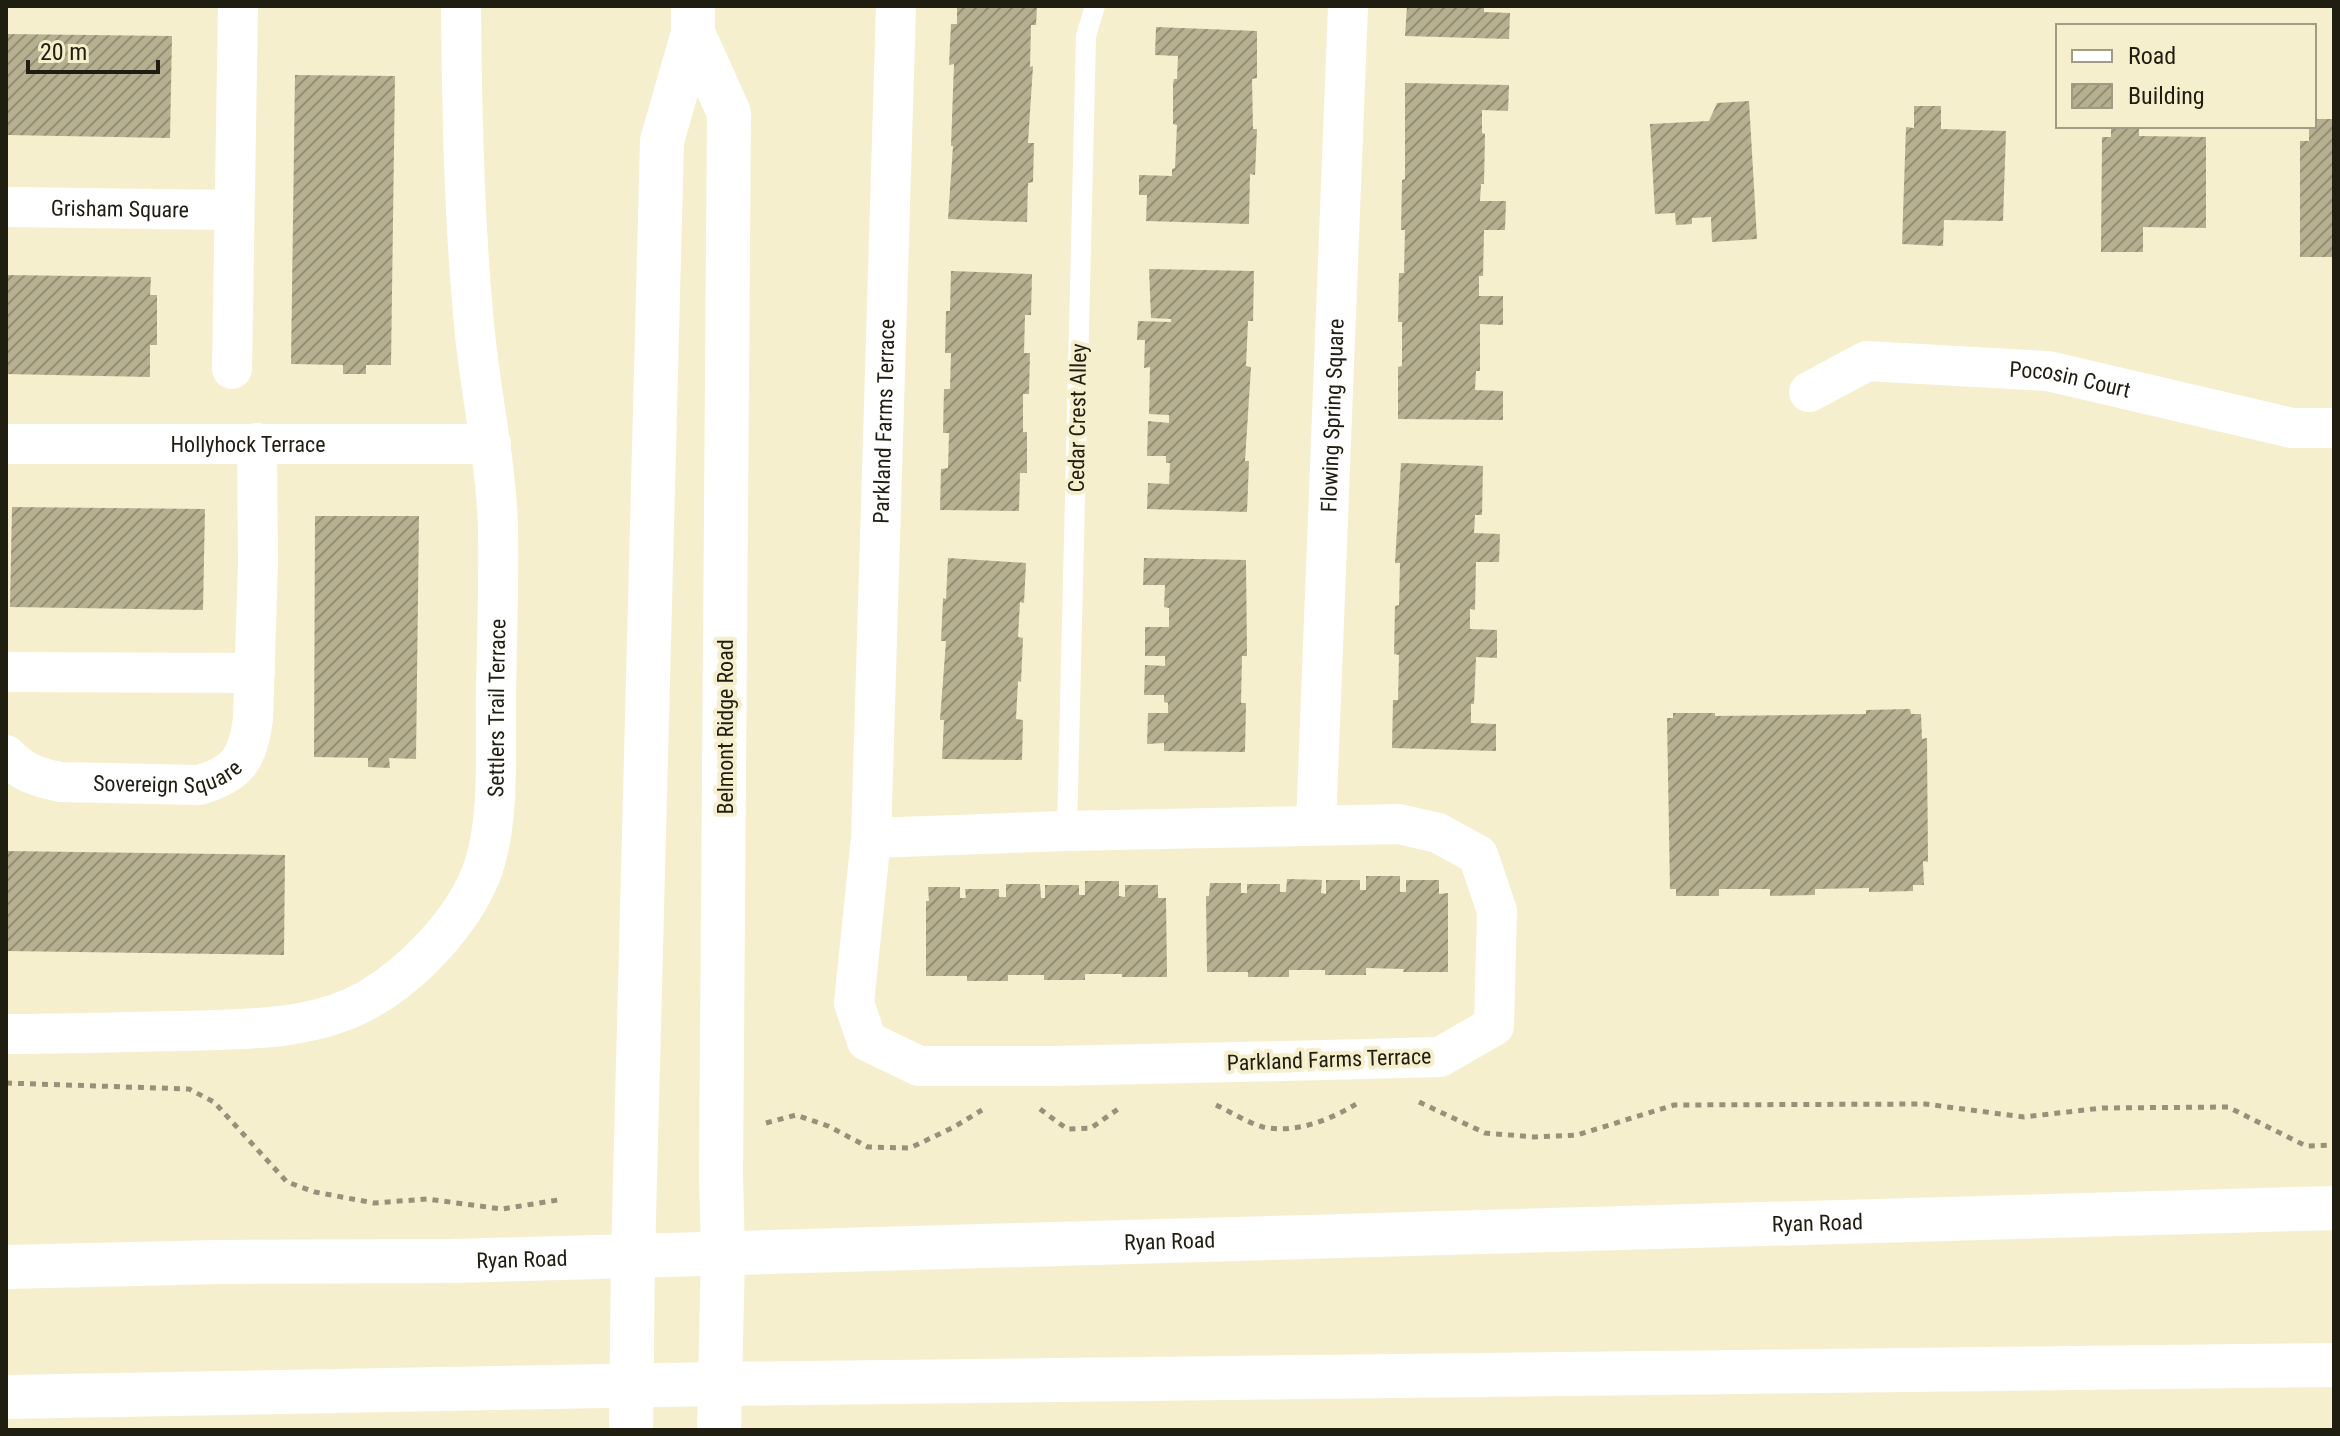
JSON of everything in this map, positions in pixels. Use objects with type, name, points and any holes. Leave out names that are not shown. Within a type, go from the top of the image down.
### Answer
[{"type":"main road","name":"Belmont Ridge Road","points":[[693,19],[729,113],[721,1176],[723,1253],[719,1430]]},
{"type":"main road","name":"Belmont Ridge Road","points":[[631,1430],[662,141],[693,19]]},
{"type":"main road","name":"Ryan Road","points":[[6,1267],[633,1256],[2334,1208]]},
{"type":"main road","points":[[6,1397],[720,1384],[2334,1365]]},
{"type":"street","points":[[232,369],[238,6]]},
{"type":"street","name":"Settlers Trail Terrace","points":[[6,1034],[241,1029],[293,1025],[337,1012],[367,1000],[406,974],[463,907],[481,873],[491,832],[495,784],[498,528],[491,444],[474,330],[465,215],[461,6]]},
{"type":"street","name":"Parkland Farms Terrace","points":[[871,838],[1399,824],[1438,833],[1478,855],[1497,911],[1494,1026],[1440,1057],[1066,1066],[919,1066],[867,1041],[854,1003],[871,838],[896,6]]},
{"type":"street","name":"Flowing Spring Square","points":[[1316,825],[1348,6]]},
{"type":"street","name":"Grisham Square","points":[[6,207],[233,210]]},
{"type":"street","name":"Pocosin Court","points":[[1809,392],[1867,361],[2048,371],[2292,428],[2334,428]]},
{"type":"street","name":"Sovereign Square","points":[[6,755],[26,772],[61,782],[199,785],[231,772],[243,758],[250,744],[255,673],[257,443]]},
{"type":"street","name":"Hollyhock Terrace","points":[[6,444],[491,444]]},
{"type":"street","points":[[6,672],[255,673]]},
{"type":"lane","name":"Cedar Crest Alley","points":[[1067,831],[1086,36],[1095,6]]},
{"type":"path","points":[[6,1083],[189,1089],[214,1102],[287,1182],[315,1192],[374,1203],[427,1199],[502,1209],[558,1200]]},
{"type":"path","points":[[1409,1098],[1485,1133],[1534,1137],[1577,1135],[1674,1105],[1925,1104],[2024,1117],[2102,1108],[2228,1107],[2306,1146],[2334,1145]]},
{"type":"path","points":[[1208,1102],[1262,1127],[1291,1129],[1339,1114],[1358,1102]]},
{"type":"path","points":[[1039,1108],[1067,1129],[1091,1128],[1126,1103]]},
{"type":"path","points":[[761,1124],[796,1115],[828,1126],[868,1147],[910,1148],[991,1105]]},
{"type":"building","points":[[957,6],[1037,6],[1036,25],[1031,25],[1030,67],[1033,66],[1028,143],[1034,143],[1033,182],[1028,183],[1027,222],[948,219],[954,64],[949,65],[951,24],[957,24]]},
{"type":"building","points":[[1407,6],[1484,6],[1484,12],[1510,13],[1509,39],[1405,36]]},
{"type":"building","points":[[1156,27],[1257,31],[1257,78],[1252,79],[1253,129],[1257,129],[1255,175],[1250,174],[1249,224],[1146,221],[1147,195],[1139,195],[1139,175],[1172,176],[1172,169],[1175,168],[1177,125],[1173,124],[1173,83],[1177,79],[1178,56],[1155,55]]},
{"type":"building","points":[[6,34],[172,36],[170,138],[6,135]]},
{"type":"building","points":[[295,75],[395,76],[391,365],[366,365],[366,374],[343,374],[343,365],[291,364]]},
{"type":"building","points":[[1405,83],[1509,85],[1508,111],[1482,110],[1484,184],[1481,184],[1480,201],[1506,201],[1505,230],[1484,230],[1483,276],[1479,276],[1479,296],[1503,296],[1503,325],[1480,324],[1480,371],[1476,371],[1475,390],[1503,391],[1503,420],[1398,419],[1398,367],[1402,366],[1402,322],[1398,322],[1399,273],[1404,273],[1405,230],[1401,230],[1402,180],[1405,179]]},
{"type":"building","points":[[1749,101],[1757,239],[1712,242],[1711,217],[1692,218],[1692,224],[1676,225],[1675,213],[1655,214],[1650,124],[1709,121],[1717,103]]},
{"type":"building","points":[[1914,106],[1941,106],[1941,129],[2006,131],[2003,221],[1944,220],[1943,246],[1902,244],[1906,127],[1914,128]]},
{"type":"building","points":[[2316,119],[2334,119],[2334,257],[2300,257],[2300,141],[2309,141],[2309,128],[2316,128]]},
{"type":"building","points":[[2111,128],[2139,128],[2139,136],[2206,137],[2206,228],[2143,227],[2143,252],[2101,252],[2102,137],[2111,137]]},
{"type":"building","points":[[1149,269],[1254,271],[1253,321],[1248,321],[1246,366],[1251,367],[1245,461],[1249,461],[1247,512],[1147,509],[1148,483],[1169,484],[1170,463],[1166,463],[1166,456],[1147,456],[1148,421],[1169,423],[1169,415],[1149,414],[1150,367],[1144,368],[1145,340],[1137,340],[1138,321],[1171,322],[1171,319],[1151,318]]},
{"type":"building","points":[[951,271],[1032,274],[1031,315],[1025,315],[1024,353],[1030,353],[1029,394],[1023,394],[1027,473],[1020,473],[1019,511],[940,510],[941,469],[948,468],[949,433],[943,433],[944,389],[950,389],[951,353],[945,353]]},
{"type":"building","points":[[6,275],[151,277],[150,295],[157,295],[157,345],[150,345],[150,377],[6,374]]},
{"type":"building","points":[[1401,463],[1483,466],[1482,515],[1475,515],[1474,533],[1500,534],[1499,562],[1476,562],[1475,610],[1470,609],[1470,629],[1497,630],[1497,658],[1476,657],[1471,723],[1496,724],[1496,751],[1392,748],[1393,700],[1398,700],[1399,655],[1394,654],[1400,563],[1395,563]]},
{"type":"building","points":[[12,507],[205,509],[203,610],[10,607]]},
{"type":"building","points":[[315,516],[419,516],[416,759],[389,758],[390,768],[368,767],[368,758],[314,757]]},
{"type":"building","points":[[948,558],[1026,563],[1024,603],[1020,602],[1018,637],[1023,638],[1016,719],[1023,720],[1022,760],[942,759],[944,720],[940,720],[946,641],[941,641]]},
{"type":"building","points":[[1144,558],[1246,560],[1247,656],[1242,656],[1241,703],[1246,703],[1245,752],[1164,751],[1164,743],[1147,744],[1148,713],[1168,713],[1168,703],[1164,702],[1164,695],[1144,695],[1145,665],[1165,666],[1165,656],[1145,656],[1145,627],[1169,627],[1169,608],[1164,607],[1165,585],[1143,585]]},
{"type":"building","points":[[1910,709],[1911,714],[1921,714],[1922,739],[1927,738],[1928,862],[1923,861],[1924,885],[1913,885],[1913,891],[1815,889],[1815,895],[1770,896],[1770,889],[1719,889],[1719,896],[1676,896],[1676,889],[1670,889],[1667,718],[1673,718],[1673,713],[1715,713],[1715,716],[1866,714],[1866,710]]},
{"type":"building","points":[[6,851],[285,855],[284,955],[6,951]]},
{"type":"building","points":[[1366,876],[1400,876],[1400,892],[1406,892],[1406,880],[1439,880],[1439,894],[1448,893],[1448,972],[1366,968],[1366,975],[1325,975],[1325,970],[1289,970],[1289,977],[1248,977],[1248,972],[1207,972],[1206,896],[1209,896],[1210,883],[1241,883],[1241,893],[1247,893],[1247,884],[1280,884],[1280,892],[1286,892],[1287,879],[1322,880],[1321,893],[1326,894],[1326,880],[1360,880],[1360,890],[1366,890]]},
{"type":"building","points":[[1085,881],[1119,881],[1119,896],[1125,897],[1125,885],[1158,885],[1158,898],[1166,898],[1167,977],[1085,974],[1085,980],[1044,980],[1044,975],[1008,975],[1008,981],[967,981],[967,976],[926,976],[928,887],[960,887],[960,898],[966,898],[965,889],[999,889],[999,897],[1006,897],[1006,884],[1040,884],[1041,898],[1045,898],[1045,885],[1079,885],[1079,895],[1085,895]]}]
